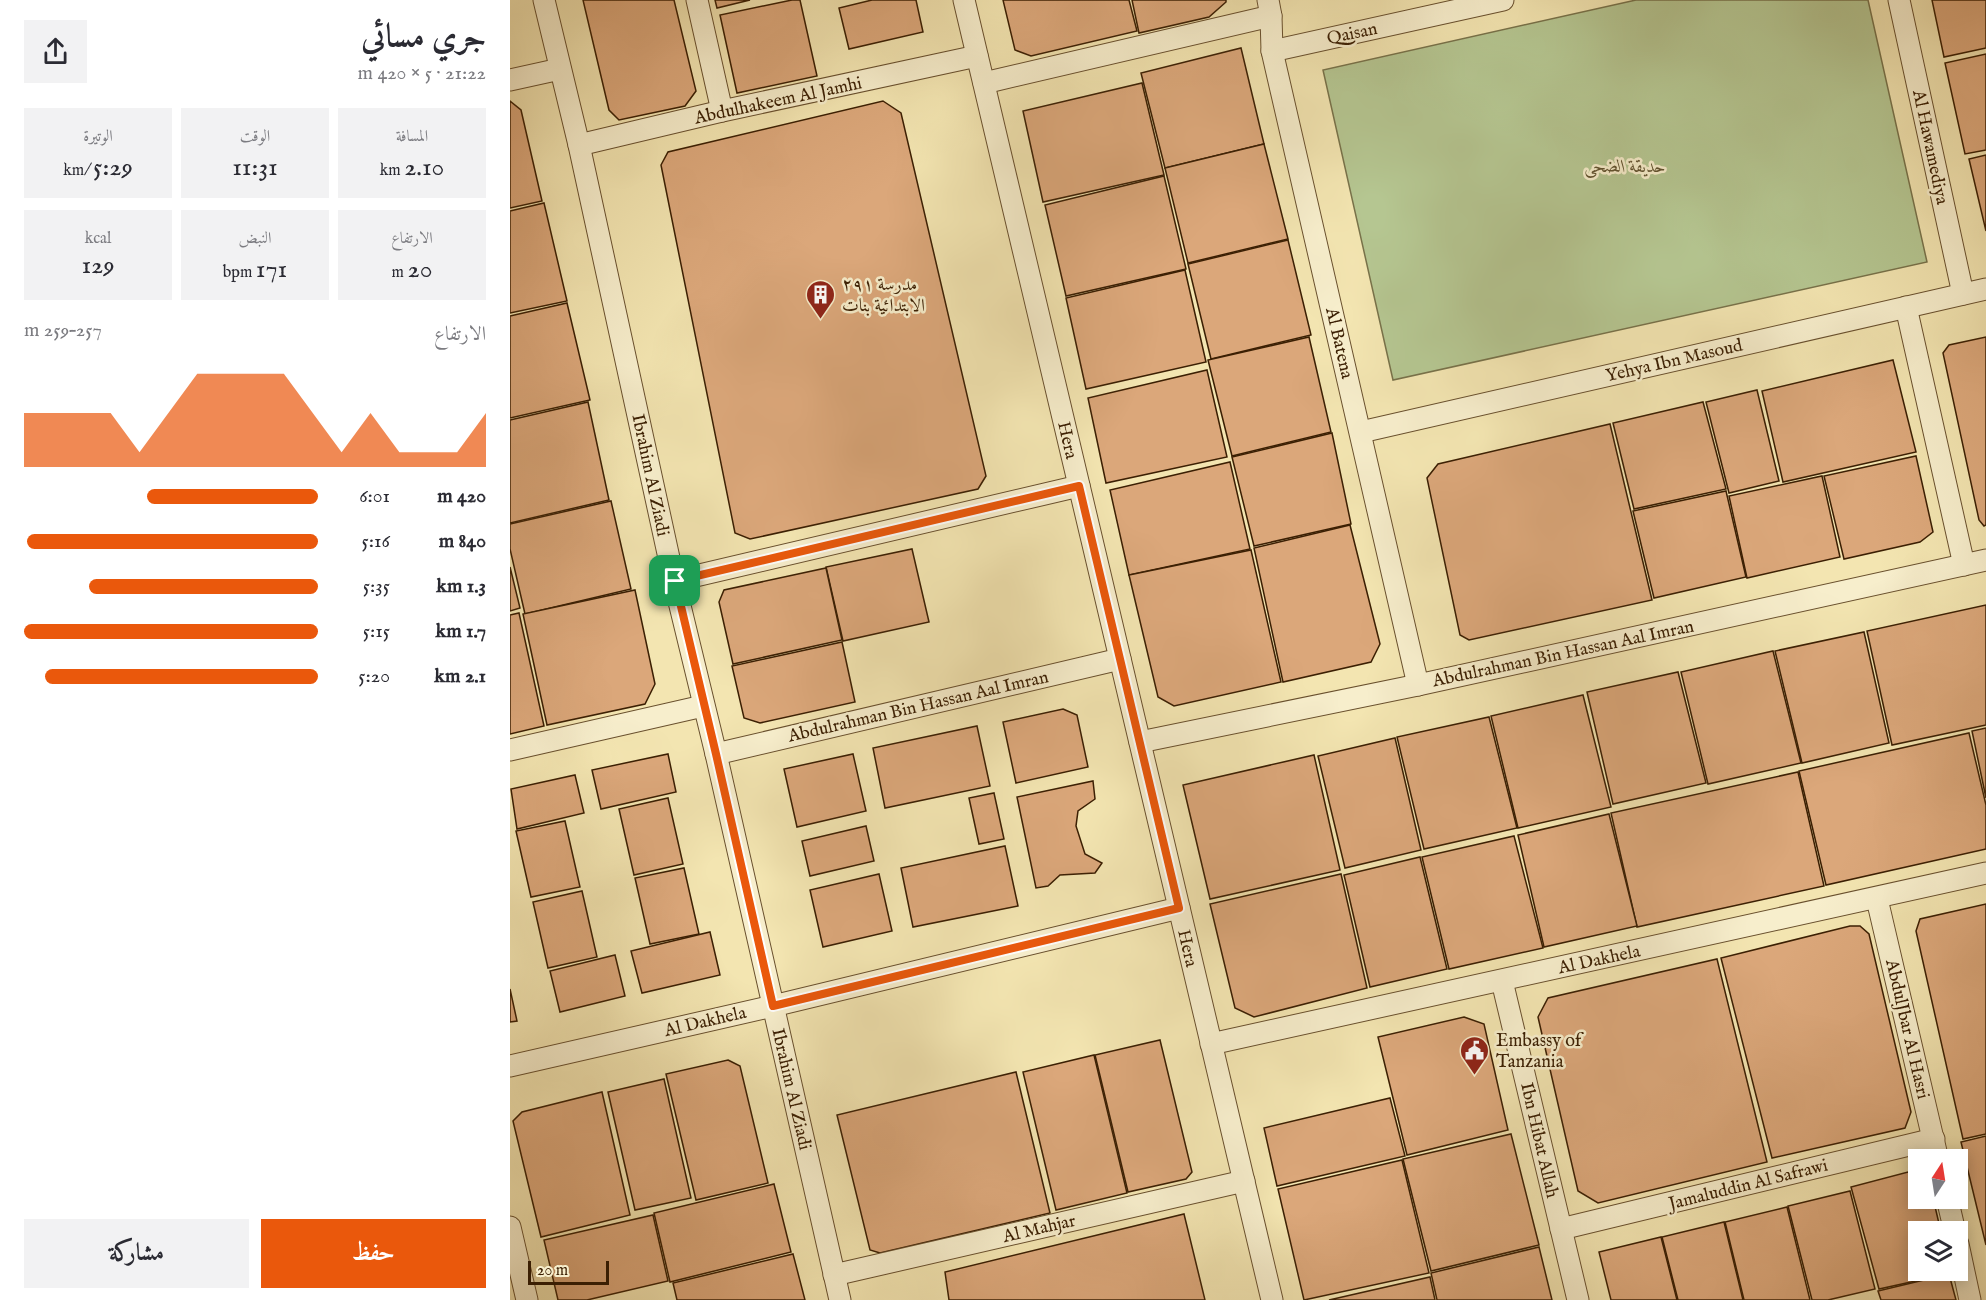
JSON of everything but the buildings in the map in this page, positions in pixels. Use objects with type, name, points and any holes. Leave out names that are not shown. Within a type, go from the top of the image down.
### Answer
[{"type":"street","name":"Ibrahim Al Ziadi","points":[[544,0],[579,145],[703,706],[716,754],[840,1300]]},
{"type":"street","points":[[697,0],[722,111]]},
{"type":"street","name":"Hera","points":[[964,0],[1272,1300]]},
{"type":"street","name":"Qaisan","points":[[1272,51],[1503,0]]},
{"type":"street","name":"Al Hawamediya","points":[[1899,0],[1963,294]]},
{"type":"street","points":[[984,83],[1270,8]]},
{"type":"street","name":"Al Batena","points":[[1270,8],[1272,51],[1418,685]]},
{"type":"street","name":"Abdulhakeem Al Jamhi","points":[[579,145],[722,111],[977,57]]},
{"type":"street","points":[[510,80],[560,69]]},
{"type":"street","name":"Yehya Ibn Masoud","points":[[1361,432],[1986,289]]},
{"type":"street","points":[[1906,307],[1964,565]]},
{"type":"street","points":[[675,581],[1079,486]]},
{"type":"street","name":"Abdulrahman Bin Hassan Aal Imran","points":[[1140,742],[1418,685],[1986,560]]},
{"type":"street","name":"Abdulrahman Bin Hassan Aal Imran","points":[[716,754],[1120,659]]},
{"type":"street","points":[[510,750],[703,706]]},
{"type":"street","name":"Al Dakhela","points":[[1211,1044],[1986,873]]},
{"type":"street","name":"AbdulJbar Al Hasri","points":[[1876,898],[1936,1149]]},
{"type":"street","name":"Al Dakhela","points":[[510,1066],[773,1006],[1179,908]]},
{"type":"street","name":"Ibn Hibat Allah","points":[[1502,981],[1578,1300]]},
{"type":"street","name":"Jamaluddin Al Safrawi","points":[[1561,1229],[1908,1155]]},
{"type":"street","name":"Al Mahjar","points":[[834,1275],[1244,1181]]},
{"type":"street","points":[[510,1227],[528,1300]]},
{"type":"street","points":[[1966,1281],[1970,1300]]},
{"type":"green space","name":"حديقة الضحى","points":[[1636,0],[1868,0],[1927,262],[1393,380],[1323,70]]},
{"type":"place","name":"مدرسة ٢٩١ الابتدائية بنات","points":[[821,320]]},
{"type":"place","name":"Embassy of Tanzania","points":[[1475,1076]]},
{"type":"route","points":[[1079,486],[1179,908],[773,1006],[675,581],[1079,486]]}]
